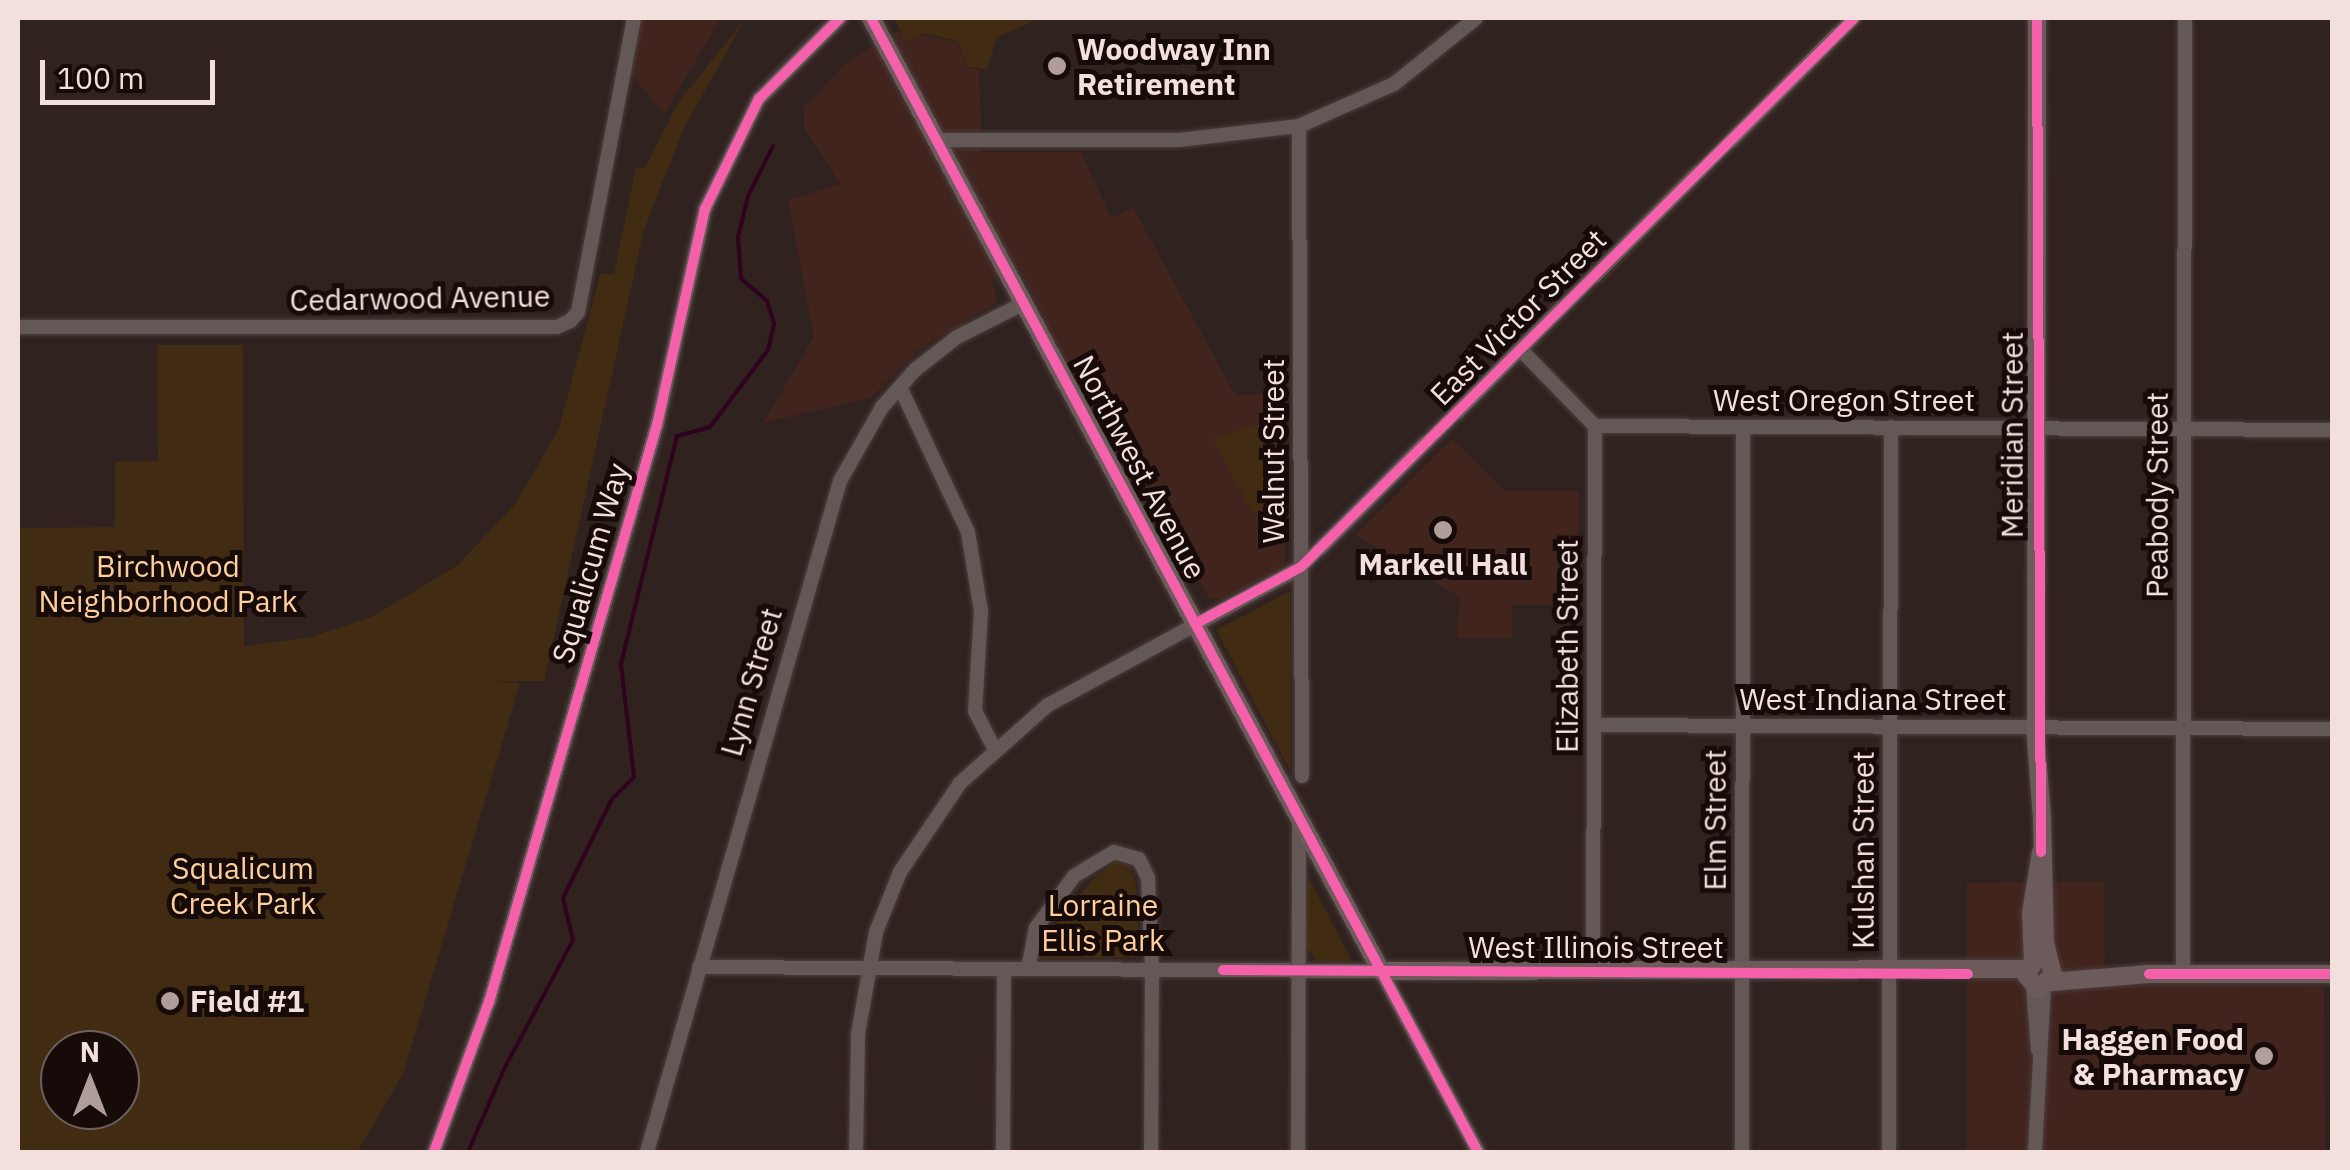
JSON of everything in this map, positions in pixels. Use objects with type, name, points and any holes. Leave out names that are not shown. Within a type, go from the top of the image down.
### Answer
[{"type":"main road","name":"Northwest Avenue","points":[[871,18],[1381,971]]},
{"type":"main road","name":"Meridian Street","points":[[2037,18],[2036,728],[2042,852],[2039,976]]},
{"type":"main road","name":"West Illinois Street","points":[[1381,971],[2332,974]]},
{"type":"street","name":"Cedarwood Avenue","points":[[18,327],[557,327],[570,321],[578,312],[634,18]]},
{"type":"street","name":"Squalicum Way","points":[[434,1152],[489,1002],[657,426],[705,209],[760,100],[840,18]]},
{"type":"street","points":[[937,140],[1179,140],[1299,126],[1394,84],[1476,18]]},
{"type":"street","name":"East Victor Street","points":[[856,1152],[858,1044],[867,968],[882,917],[918,840],[994,748],[1048,705],[1301,567],[1854,18]]},
{"type":"street","name":"Peabody Street","points":[[2183,974],[2185,18]]},
{"type":"street","name":"Walnut Street","points":[[1299,126],[1302,776]]},
{"type":"street","name":"Lynn Street","points":[[646,1152],[829,510],[860,443],[900,387],[957,337],[1024,303]]},
{"type":"street","points":[[1520,350],[1595,426]]},
{"type":"street","points":[[900,387],[968,532],[981,610],[975,711],[994,748]]},
{"type":"street","name":"West Oregon Street","points":[[1595,426],[2332,430]]},
{"type":"street","name":"Elizabeth Street","points":[[1594,972],[1595,426]]},
{"type":"street","name":"Elm Street","points":[[1742,1152],[1743,426]]},
{"type":"street","name":"Kulshan Street","points":[[1890,1152],[1892,428]]},
{"type":"street","name":"West Indiana Street","points":[[1594,725],[2332,729]]},
{"type":"street","points":[[1298,1152],[1299,817]]},
{"type":"street","points":[[1028,969],[1036,928],[1061,890],[1093,859],[1124,851],[1146,871],[1152,970],[1151,1152]]},
{"type":"street","name":"West Illinois Street","points":[[698,967],[1381,971]]},
{"type":"street","points":[[1003,1152],[1004,969]]},
{"type":"street","name":"Northwest Avenue","points":[[1381,971],[1478,1152]]},
{"type":"street","name":"Meridian Street","points":[[2035,1152],[2040,1070],[2039,976]]},
{"type":"shaded area","points":[[642,18],[721,18],[664,114],[629,72]]},
{"type":"shaded area","points":[[897,31],[958,42],[967,68],[979,69],[982,152],[1081,152],[1111,218],[1133,207],[1235,395],[1285,394],[1285,565],[1225,600],[1209,598],[1126,453],[1118,457],[1018,268],[992,281],[997,302],[916,352],[872,397],[763,423],[814,337],[788,200],[840,184],[804,127],[804,107],[850,60]]},
{"type":"shaded area","points":[[1452,439],[1504,491],[1579,491],[1578,605],[1512,605],[1512,638],[1457,638],[1460,597],[1355,535]]},
{"type":"shaded area","points":[[2104,881],[2105,984],[2324,986],[2325,1152],[1967,1152],[1967,883]]},
{"type":"green space","points":[[894,18],[1041,18],[997,37],[987,69],[968,67],[958,41],[921,33],[906,41]]},
{"type":"green space","name":"Squalicum Creek Park","points":[[745,19],[684,128],[644,230],[544,681],[487,681],[520,683],[403,1074],[357,1152],[18,1152],[18,528],[115,527],[115,462],[158,461],[157,345],[243,345],[244,646],[311,637],[372,617],[458,565],[515,504],[559,429],[600,274],[614,274],[636,167],[645,168],[678,103]]},
{"type":"green space","points":[[1283,417],[1283,463],[1275,475],[1284,497],[1253,513],[1212,438]]},
{"type":"green space","points":[[1290,591],[1291,772],[1216,630]]},
{"type":"green space","name":"Lorraine Ellis Park","points":[[1116,861],[1129,865],[1136,884],[1140,957],[1029,959],[1093,879]]},
{"type":"green space","points":[[1308,877],[1350,957],[1349,962],[1317,961],[1305,946]]},
{"type":"waterway","points":[[1161,18],[1166,18]]},
{"type":"waterway","points":[[468,1152],[505,1067],[573,940],[563,898],[612,799],[634,777],[621,664],[677,436],[710,427],[768,350],[774,323],[767,301],[741,278],[738,237],[748,196],[773,146]]},
{"type":"cycle path","points":[[434,1152],[489,1002],[657,425],[705,209],[759,99],[840,18]]},
{"type":"cycle path","points":[[871,18],[1478,1152]]},
{"type":"cycle path","points":[[1195,624],[1301,567],[1854,18]]},
{"type":"cycle path","points":[[2037,18],[2041,852]]},
{"type":"cycle path","points":[[1223,970],[1968,974]]},
{"type":"cycle path","points":[[2149,974],[2332,974]]},
{"type":"place","name":"Woodway Inn Retirement","points":[[1057,66]]},
{"type":"place","name":"Markell Hall","points":[[1443,530]]},
{"type":"place","name":"Field #1","points":[[170,1001]]},
{"type":"place","name":"Haggen Food & Pharmacy","points":[[2264,1056]]},
{"type":"park label","name":"Birchwood Neighborhood Park","points":[[168,583]]}]
